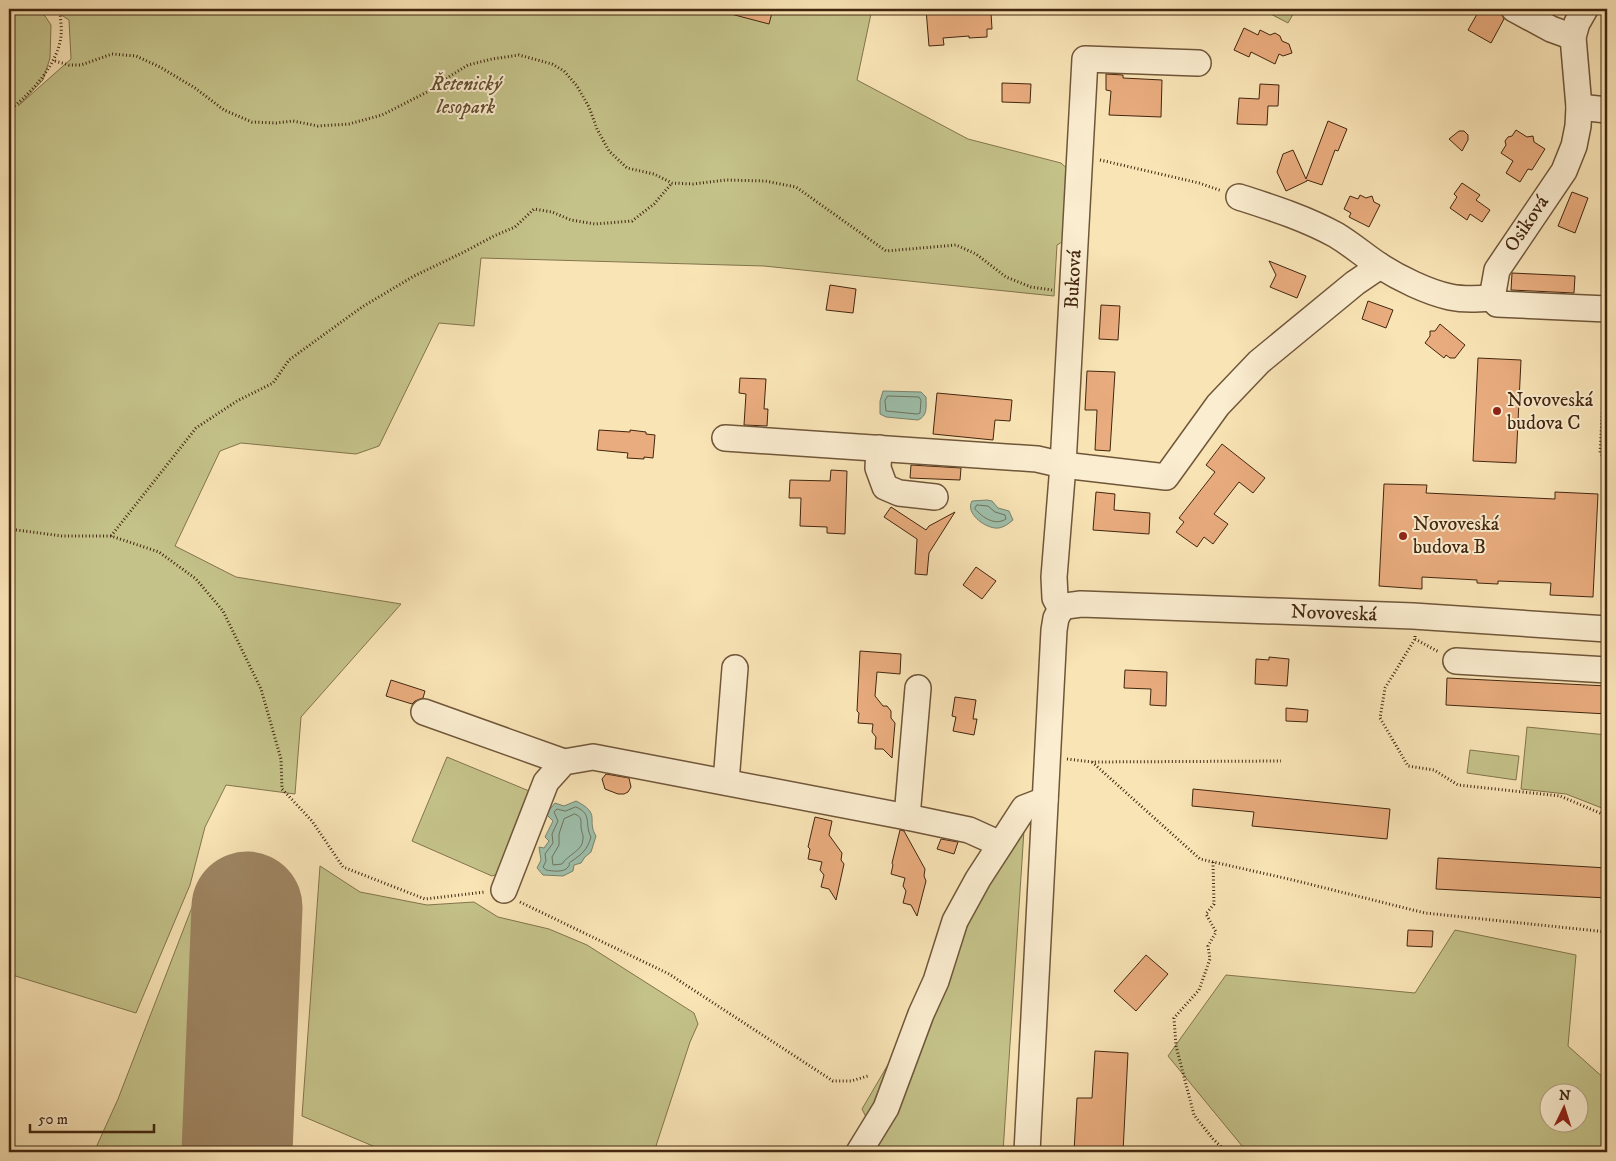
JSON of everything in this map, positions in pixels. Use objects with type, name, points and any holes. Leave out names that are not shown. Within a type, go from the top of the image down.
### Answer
[{"type":"street","points":[[1514,9],[1551,29],[1574,37],[1577,23],[1585,9]]},
{"type":"street","name":"Osiková","points":[[1492,298],[1497,270],[1564,171],[1574,146],[1579,107],[1574,37]]},
{"type":"street","name":"Buková","points":[[1061,609],[1055,598],[1054,584],[1063,465],[1085,59],[1198,64]]},
{"type":"street","points":[[1579,107],[1607,110]]},
{"type":"street","points":[[1239,197],[1296,216],[1336,235],[1380,266],[1423,288],[1450,297],[1469,299],[1492,298],[1497,304],[1607,309]]},
{"type":"street","points":[[725,438],[1037,459],[1063,465],[1166,477],[1218,405],[1259,362],[1354,283],[1380,266]]},
{"type":"street","points":[[879,448],[878,468],[885,486],[899,493],[935,498]]},
{"type":"street","name":"Novoveská","points":[[1061,609],[1072,605],[1097,604],[1413,616],[1607,629]]},
{"type":"street","points":[[1027,1152],[1054,623],[1057,612],[1061,609]]},
{"type":"street","points":[[1456,661],[1607,670]]},
{"type":"street","points":[[726,782],[735,668]]},
{"type":"street","points":[[907,817],[918,688]]},
{"type":"street","points":[[424,712],[564,762],[592,757],[726,782],[969,830],[1000,844]]},
{"type":"street","points":[[504,890],[546,782],[564,762]]},
{"type":"street","points":[[859,1152],[886,1108],[921,1014],[936,981],[955,921],[978,878],[1024,808],[1045,800]]},
{"type":"path","points":[[9,110],[22,100],[54,60],[61,36],[60,9]]},
{"type":"path","points":[[54,60],[69,65],[81,65],[112,54],[136,56],[160,67],[195,88],[224,110],[252,122],[276,123],[293,121],[318,126],[349,124],[382,115],[433,89],[468,65],[492,58],[519,55],[552,64],[564,71],[578,86],[609,151],[626,168],[654,174],[672,183],[693,184],[726,180],[765,182],[796,187],[886,251],[956,245],[976,254],[1006,278],[1031,287],[1072,292]]},
{"type":"path","points":[[1080,155],[1199,182],[1239,197]]},
{"type":"path","points":[[111,536],[196,428],[237,401],[273,383],[289,360],[362,307],[414,276],[494,236],[515,228],[534,209],[552,212],[571,220],[595,224],[632,221],[654,204],[672,183]]},
{"type":"path","points":[[1607,326],[1600,453],[1607,460]]},
{"type":"path","points":[[9,530],[62,536],[111,536],[159,552],[196,579],[223,611],[261,689],[281,759],[282,788],[312,821],[343,867],[425,899],[504,890],[521,903],[669,974],[833,1081],[851,1080],[868,1076]]},
{"type":"path","points":[[1456,661],[1415,639],[1384,688],[1380,718],[1408,766],[1434,770],[1458,785],[1560,796],[1607,815],[1607,806]]},
{"type":"path","points":[[1048,758],[1092,762],[1281,761]]},
{"type":"path","points":[[1092,762],[1200,859],[1425,913],[1607,932]]},
{"type":"path","points":[[1213,862],[1214,904],[1206,914],[1216,932],[1208,946],[1210,959],[1199,990],[1174,1018],[1176,1046],[1194,1115],[1213,1139],[1227,1152]]},
{"type":"green space","name":"Řetenický lesopark","points":[[9,9],[36,9],[45,16],[51,25],[50,58],[43,80],[18,106],[71,59],[69,20],[52,9],[872,9],[857,80],[968,139],[1061,163],[1073,174],[1069,238],[1057,245],[1054,296],[764,266],[481,258],[474,326],[439,323],[379,446],[356,454],[241,443],[220,451],[175,546],[236,577],[401,604],[301,717],[295,794],[226,785],[205,827],[190,885],[136,1013],[9,974]]},
{"type":"green space","points":[[1261,9],[1296,9],[1288,23]]},
{"type":"green space","points":[[1527,727],[1607,735],[1607,810],[1566,794],[1521,789]]},
{"type":"green space","points":[[1470,750],[1519,756],[1516,780],[1467,773]]},
{"type":"green space","points":[[447,757],[534,793],[502,872],[492,876],[412,841]]},
{"type":"green space","points":[[1024,830],[1003,1152],[851,1152],[870,1125],[862,1109],[900,1044],[921,1047],[980,893]]},
{"type":"green space","points":[[320,866],[360,892],[427,905],[474,902],[498,917],[549,929],[587,945],[694,1013],[698,1024],[690,1042],[654,1152],[387,1152],[302,1116]]},
{"type":"green space","points":[[206,871],[195,1152],[94,1152],[118,1099]]},
{"type":"green space","points":[[1455,930],[1576,955],[1568,1046],[1607,1081],[1607,1152],[1247,1152],[1168,1056],[1226,975],[1415,993]]},
{"type":"water","points":[[883,391],[921,392],[926,397],[926,410],[923,416],[918,420],[886,417],[880,414],[880,401]]},
{"type":"water","points":[[972,501],[992,501],[998,508],[1009,511],[1013,520],[1005,526],[998,528],[986,525],[977,519],[971,510]]},
{"type":"water","points":[[576,801],[589,810],[592,817],[592,826],[596,836],[591,852],[581,863],[574,865],[573,871],[563,876],[543,875],[537,868],[541,860],[539,847],[544,848],[549,841],[545,837],[553,821],[546,814],[555,803],[564,806]]},
{"type":"building","points":[[728,9],[773,9],[769,24],[727,13]]},
{"type":"building","points":[[926,9],[948,9],[948,13],[978,11],[979,14],[991,13],[992,29],[987,29],[987,37],[943,38],[944,45],[929,46]]},
{"type":"building","points":[[1480,9],[1500,9],[1504,19],[1491,43],[1468,30]]},
{"type":"building","points":[[1244,28],[1258,35],[1260,30],[1270,35],[1275,33],[1280,36],[1282,41],[1289,44],[1292,53],[1283,56],[1279,54],[1275,64],[1251,52],[1249,57],[1234,50]]},
{"type":"building","points":[[1106,74],[1123,75],[1123,78],[1162,80],[1161,117],[1109,115],[1111,91],[1106,90]]},
{"type":"building","points":[[1002,83],[1031,84],[1030,103],[1002,102]]},
{"type":"building","points":[[1260,84],[1279,85],[1278,106],[1268,106],[1267,125],[1237,124],[1239,98],[1259,99]]},
{"type":"building","points":[[1328,121],[1347,129],[1338,151],[1335,150],[1322,185],[1307,180],[1286,191],[1277,172],[1283,154],[1293,150],[1306,179]]},
{"type":"building","points":[[1516,130],[1527,137],[1533,136],[1534,142],[1545,149],[1532,170],[1528,169],[1520,182],[1506,173],[1513,161],[1501,153],[1506,145],[1505,141]]},
{"type":"building","points":[[1459,131],[1464,131],[1468,135],[1468,140],[1462,151],[1449,139]]},
{"type":"building","points":[[1462,183],[1480,195],[1476,200],[1490,210],[1482,222],[1470,214],[1467,220],[1450,208],[1457,197],[1454,194]]},
{"type":"building","points":[[1572,192],[1588,198],[1575,233],[1558,226]]},
{"type":"building","points":[[1360,195],[1366,198],[1372,196],[1374,202],[1380,205],[1369,227],[1349,217],[1351,213],[1344,209],[1350,196],[1358,199]]},
{"type":"building","points":[[1269,261],[1306,276],[1297,298],[1270,287],[1276,275]]},
{"type":"building","points":[[1512,273],[1575,276],[1574,293],[1511,290]]},
{"type":"building","points":[[830,285],[856,289],[853,313],[826,310]]},
{"type":"building","points":[[1368,301],[1393,310],[1386,328],[1362,319]]},
{"type":"building","points":[[1101,305],[1120,306],[1118,340],[1099,339]]},
{"type":"building","points":[[1440,324],[1465,345],[1455,358],[1450,358],[1446,355],[1444,358],[1425,343],[1430,336],[1430,331],[1435,331]]},
{"type":"building","name":"Novoveská budova C","points":[[1478,358],[1521,360],[1516,463],[1473,461]]},
{"type":"building","points":[[1087,371],[1115,372],[1110,451],[1095,450],[1097,410],[1085,410]]},
{"type":"building","points":[[740,378],[766,379],[764,409],[768,409],[767,426],[744,425],[746,394],[739,393]]},
{"type":"building","points":[[937,393],[1012,400],[1010,421],[995,420],[993,440],[933,434]]},
{"type":"building","points":[[599,430],[630,432],[630,430],[655,435],[653,458],[627,458],[628,453],[597,450]]},
{"type":"building","points":[[1222,444],[1265,478],[1253,493],[1239,482],[1214,514],[1228,524],[1213,544],[1204,537],[1197,547],[1176,532],[1184,522],[1179,518],[1215,472],[1206,465]]},
{"type":"building","points":[[911,465],[961,468],[960,480],[910,478]]},
{"type":"building","points":[[831,470],[847,471],[845,534],[827,533],[827,527],[800,526],[801,498],[789,498],[790,480],[830,481]]},
{"type":"building","points":[[1384,484],[1427,485],[1426,493],[1555,499],[1555,492],[1598,494],[1593,597],[1550,595],[1551,583],[1498,581],[1498,584],[1477,583],[1477,580],[1422,577],[1422,589],[1379,586]]},
{"type":"building","points":[[1096,492],[1115,494],[1114,510],[1150,513],[1149,534],[1093,530]]},
{"type":"building","points":[[891,507],[926,530],[929,526],[955,512],[929,553],[927,575],[915,574],[917,539],[884,517]]},
{"type":"building","points":[[976,567],[996,581],[982,599],[963,585]]},
{"type":"building","points":[[860,651],[901,654],[900,674],[877,672],[875,696],[883,706],[887,706],[891,711],[891,718],[895,723],[892,758],[883,749],[875,749],[876,737],[872,732],[873,724],[858,723]]},
{"type":"building","points":[[1269,657],[1289,659],[1287,686],[1255,684],[1256,659],[1269,660]]},
{"type":"building","points":[[1125,670],[1167,672],[1166,706],[1150,705],[1151,689],[1124,688]]},
{"type":"building","points":[[1447,678],[1607,686],[1607,714],[1446,705]]},
{"type":"building","points":[[391,680],[425,691],[423,698],[412,704],[386,696]]},
{"type":"building","points":[[955,697],[976,700],[973,719],[977,719],[974,735],[953,731],[956,717],[952,716]]},
{"type":"building","points":[[1286,708],[1308,710],[1307,722],[1286,721]]},
{"type":"building","points":[[606,774],[629,778],[631,787],[628,792],[618,794],[605,789],[602,779]]},
{"type":"building","points":[[1193,789],[1390,809],[1387,839],[1252,826],[1254,812],[1192,806]]},
{"type":"building","points":[[815,817],[832,821],[829,835],[842,853],[841,860],[844,864],[836,900],[829,889],[821,887],[824,875],[820,870],[822,862],[808,859],[810,849],[808,847]]},
{"type":"building","points":[[900,830],[904,831],[925,869],[924,876],[926,881],[917,916],[911,905],[903,903],[906,891],[903,886],[905,878],[891,874]]},
{"type":"building","points":[[941,839],[958,842],[954,854],[937,849]]},
{"type":"building","points":[[1438,858],[1607,868],[1607,898],[1436,889]]},
{"type":"building","points":[[1408,930],[1433,931],[1432,947],[1407,946]]},
{"type":"building","points":[[1146,955],[1168,974],[1136,1011],[1114,991]]},
{"type":"building","points":[[1095,1051],[1128,1053],[1123,1152],[1074,1152],[1077,1098],[1092,1098]]},
{"type":"runway","points":[[237,1152],[247,907]]},
{"type":"place","name":"Novoveská budova C","points":[[1497,411]]},
{"type":"place","name":"Novoveská budova B","points":[[1403,536]]}]
